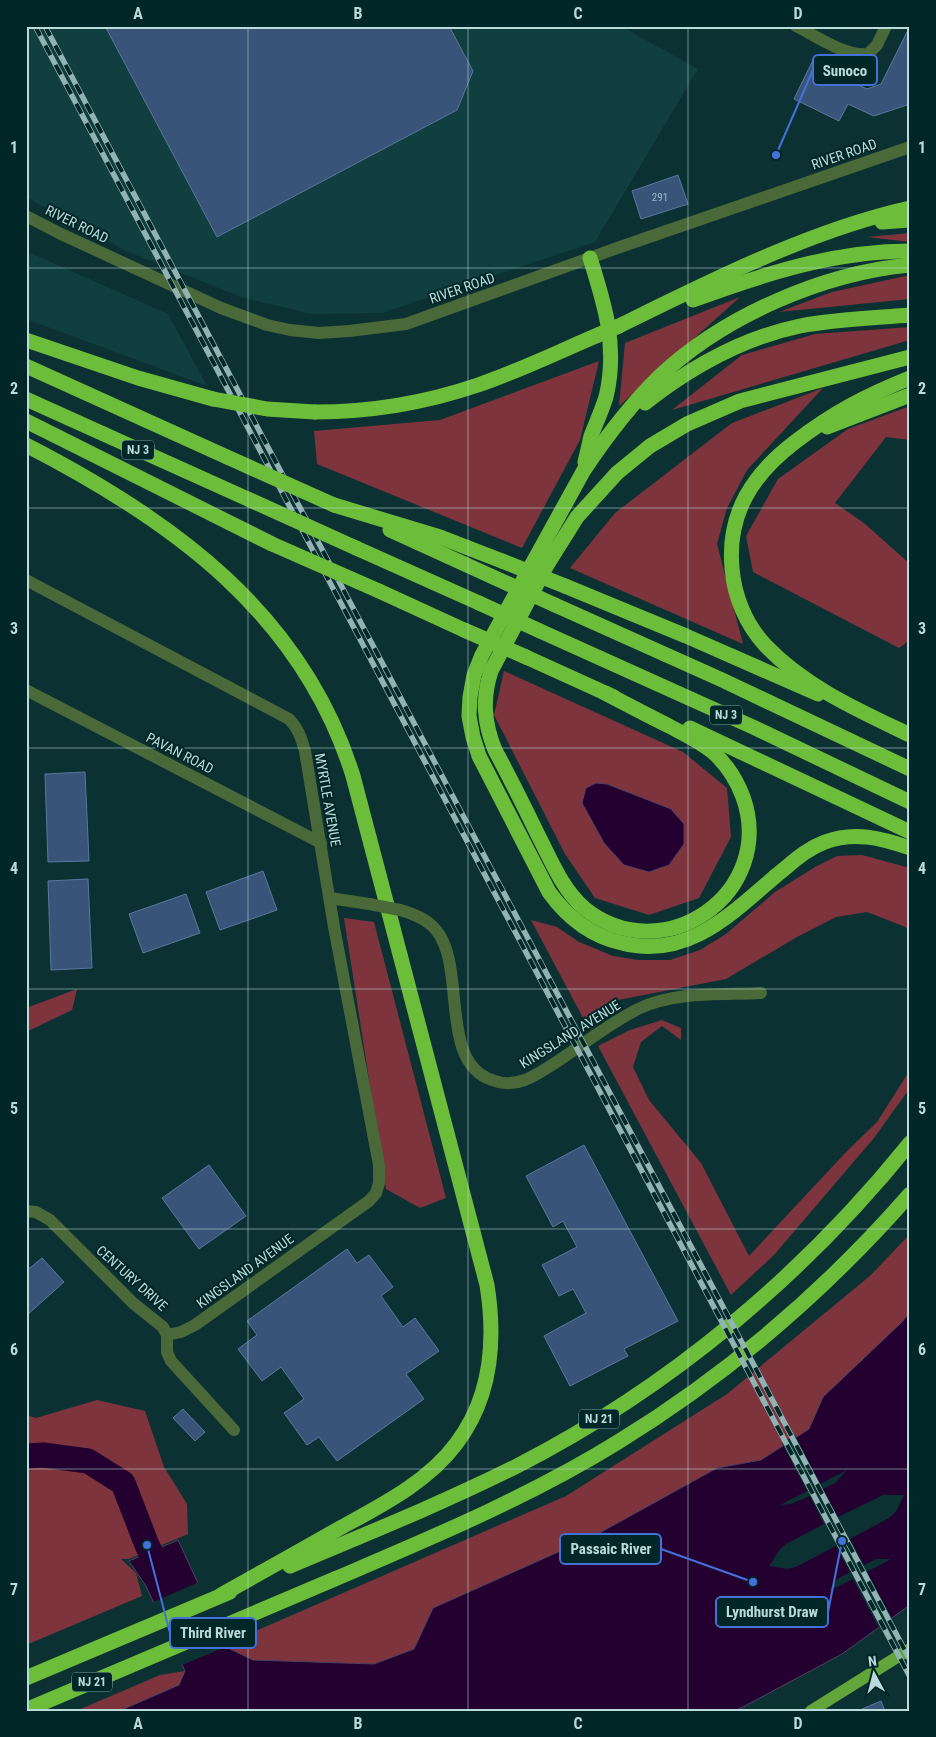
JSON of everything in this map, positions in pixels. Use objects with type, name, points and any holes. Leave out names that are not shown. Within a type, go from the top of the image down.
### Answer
[{"type":"highway","points":[[26,340],[138,378],[213,400],[260,408],[315,412],[380,408],[453,393],[500,376],[619,326],[697,288],[819,236],[864,220],[910,208]]},
{"type":"highway","points":[[819,236],[865,225],[910,220]]},
{"type":"highway","points":[[619,326],[724,288],[793,266],[856,254],[910,251]]},
{"type":"highway","points":[[584,470],[591,436],[606,396],[611,362],[608,318],[590,258]]},
{"type":"highway","points":[[910,265],[877,269],[820,285],[773,303],[741,319],[698,346],[666,371],[636,402],[584,470],[482,655],[474,675],[470,696],[470,726],[479,756],[544,882],[556,901],[582,926],[604,938],[621,943],[640,946],[665,946],[690,939],[709,930],[805,852],[826,842],[849,836],[861,836],[884,840],[910,848]]},
{"type":"highway","points":[[610,434],[640,407],[681,377],[719,354],[747,341],[786,329],[814,324],[910,315]]},
{"type":"highway","points":[[605,693],[692,738],[714,753],[736,781],[745,804],[748,816],[749,840],[744,862],[736,882],[715,906],[696,919],[674,928],[641,931],[610,923],[583,907],[564,884],[495,750],[489,734],[484,707],[491,671],[547,565],[577,517],[605,484],[644,450],[687,424],[732,404],[910,356]]},
{"type":"highway","name":"NJ 3","points":[[26,366],[720,679],[910,769]]},
{"type":"highway","points":[[877,719],[818,687],[775,655],[765,645],[752,628],[734,586],[731,561],[733,535],[744,499],[757,477],[774,458],[820,423],[846,407],[910,378]]},
{"type":"highway","points":[[794,443],[836,423],[910,395]]},
{"type":"highway","name":"NJ 3","points":[[26,399],[735,719],[910,802]]},
{"type":"highway","points":[[26,421],[272,544],[605,693],[715,739],[910,832]]},
{"type":"highway","points":[[26,445],[130,505],[219,571],[270,622],[314,687],[338,734],[353,776],[489,1300],[492,1344],[488,1373],[474,1416],[456,1445],[430,1471],[387,1501],[221,1595]]},
{"type":"highway","points":[[334,505],[440,537],[565,586],[686,636],[910,735]]},
{"type":"highway","name":"NJ 21","points":[[26,1678],[484,1482],[562,1441],[633,1397],[713,1339],[783,1279],[847,1216],[910,1143]]},
{"type":"highway","name":"NJ 21","points":[[26,1710],[484,1514],[551,1481],[616,1444],[678,1403],[758,1342],[832,1275],[904,1203],[910,1194]]},
{"type":"main road","points":[[811,1711],[910,1649]]},
{"type":"street","points":[[796,26],[858,56],[868,54],[876,45],[885,28]]},
{"type":"street","name":"RIVER ROAD","points":[[26,216],[221,308],[267,325],[319,333],[349,331],[406,324],[910,147]]},
{"type":"street","name":"MYRTLE AVENUE","points":[[26,580],[288,720],[296,727],[300,735],[320,843],[372,1129],[379,1183]]},
{"type":"street","name":"PAVAN ROAD","points":[[26,690],[320,843]]},
{"type":"street","name":"KINGSLAND AVENUE","points":[[330,898],[400,910],[424,919],[437,931],[442,938],[448,955],[459,1030],[467,1060],[479,1074],[501,1083],[517,1082],[534,1076],[623,1018],[648,1004],[686,997],[761,993]]},
{"type":"street","name":"KINGSLAND AVENUE","points":[[167,1335],[181,1332],[195,1325],[370,1201],[379,1183]]},
{"type":"street","name":"CENTURY DRIVE","points":[[26,1211],[36,1212],[50,1220],[133,1303],[163,1327],[167,1335]]},
{"type":"street","points":[[167,1335],[167,1352],[171,1361],[234,1430]]},
{"type":"shaded area","points":[[26,26],[621,26],[698,69],[595,242],[382,313],[311,314],[241,297],[126,251],[26,197]]},
{"type":"shaded area","points":[[910,233],[910,242],[867,237]]},
{"type":"shaded area","points":[[26,251],[168,314],[207,386],[26,319]]},
{"type":"shaded area","points":[[910,275],[910,299],[779,312],[832,292]]},
{"type":"shaded area","points":[[740,297],[619,406],[625,343]]},
{"type":"shaded area","points":[[910,327],[910,340],[672,410],[742,355],[815,334]]},
{"type":"shaded area","points":[[599,361],[580,440],[522,548],[317,464],[314,431],[440,420]]},
{"type":"shaded area","points":[[823,388],[747,470],[727,508],[717,544],[743,644],[570,568],[615,513],[732,423]]},
{"type":"shaded area","points":[[910,406],[910,440],[886,437],[835,503],[864,523],[910,564],[910,640],[899,648],[753,572],[746,536],[778,479],[848,429]]},
{"type":"shaded area","points":[[504,671],[683,752],[727,788],[731,837],[699,898],[649,915],[595,898],[565,854],[494,715]],"holes":[[[684,824],[684,844],[669,865]]]},
{"type":"shaded area","points":[[596,783],[607,784],[671,809],[684,824],[684,844],[669,865],[649,872],[624,865],[604,843],[582,803],[586,788]]},
{"type":"shaded area","points":[[862,855],[910,868],[910,930],[867,912],[836,917],[797,937],[726,979],[613,1001],[590,1031],[531,920],[557,927],[579,942],[613,956],[638,960],[670,960],[700,950],[726,934],[775,892],[815,867],[837,856]]},
{"type":"shaded area","points":[[344,918],[374,922],[446,1198],[420,1208],[386,1189]]},
{"type":"shaded area","points":[[77,989],[72,1010],[26,1032],[26,1008]]},
{"type":"shaded area","points":[[662,1020],[681,1028],[681,1040],[662,1026],[641,1042],[633,1067],[649,1100],[701,1163],[749,1256],[847,1151],[877,1122],[910,1070],[910,1088],[874,1138],[774,1255],[731,1295],[598,1046],[630,1030]]},
{"type":"shaded area","points":[[910,1234],[910,1312],[902,1322],[823,1397],[809,1429],[761,1460],[717,1468],[594,1536],[433,1608],[414,1649],[374,1664],[253,1660],[228,1648],[244,1636],[566,1496],[727,1394],[871,1275]]},
{"type":"shaded area","points":[[910,1312],[910,1605],[842,1654],[743,1707],[734,1711],[119,1711],[179,1685],[185,1671],[146,1586],[129,1561],[178,1540],[228,1648],[253,1660],[374,1664],[414,1649],[433,1608],[594,1536],[717,1468],[761,1460],[809,1429],[823,1397],[902,1322]]},
{"type":"shaded area","points":[[97,1400],[145,1411],[164,1467],[187,1504],[188,1534],[129,1559],[121,1559],[136,1573],[142,1596],[26,1645],[26,1415],[36,1418]]},
{"type":"shaded area","points":[[185,1671],[179,1685],[119,1711],[76,1711],[160,1675]]},
{"type":"pier","points":[[795,1435],[820,1484],[847,1470],[835,1483],[823,1489],[838,1517],[883,1495],[904,1495],[896,1512],[889,1518],[850,1539],[864,1565],[876,1559],[891,1559],[867,1572],[893,1620],[880,1630],[853,1579],[829,1591],[837,1579],[850,1572],[836,1546],[796,1567],[787,1569],[769,1566],[780,1549],[786,1544],[824,1524],[810,1496],[791,1504],[780,1505],[807,1491],[782,1443]]},
{"type":"pier","points":[[199,1582],[230,1645],[180,1666],[151,1603]]},
{"type":"building","points":[[105,26],[449,26],[473,71],[457,110],[217,237]]},
{"type":"building","points":[[910,26],[910,104],[874,116],[848,104],[839,121],[794,99],[812,62],[867,89],[881,84]]},
{"type":"building","points":[[678,175],[688,204],[641,219],[632,191]]},
{"type":"building","points":[[85,772],[89,861],[48,862],[45,774]]},
{"type":"building","points":[[263,871],[277,910],[220,930],[206,892]]},
{"type":"building","points":[[88,879],[92,968],[51,970],[48,881]]},
{"type":"building","points":[[186,894],[200,933],[143,953],[129,914]]},
{"type":"building","points":[[584,1145],[678,1321],[624,1349],[628,1356],[570,1386],[544,1336],[586,1313],[573,1289],[559,1296],[542,1265],[577,1247],[563,1221],[553,1227],[526,1176]]},
{"type":"building","points":[[209,1165],[246,1216],[199,1249],[162,1198]]},
{"type":"building","points":[[347,1249],[357,1263],[369,1255],[393,1287],[381,1296],[403,1327],[415,1318],[439,1351],[406,1374],[424,1399],[337,1461],[319,1437],[307,1445],[284,1413],[304,1399],[281,1367],[262,1381],[238,1349],[257,1335],[247,1321]]},
{"type":"building","points":[[42,1258],[64,1282],[26,1316],[26,1271]]},
{"type":"building","points":[[183,1409],[205,1432],[195,1441],[173,1418]]},
{"type":"building","points":[[881,1701],[885,1711],[862,1711],[862,1709]]},
{"type":"waterway","points":[[26,1456],[43,1455],[88,1461],[123,1483],[147,1545],[165,1581]]},
{"type":"railway","points":[[35,26],[910,1677]]},
{"type":"railway","points":[[45,26],[910,1660]]},
{"type":"place","name":"Sunoco","points":[[776,155]]},
{"type":"place","name":"Lyndhurst Draw","points":[[842,1541]]},
{"type":"place","name":"Third River","points":[[147,1545]]},
{"type":"place","name":"Passaic River","points":[[753,1582]]}]
